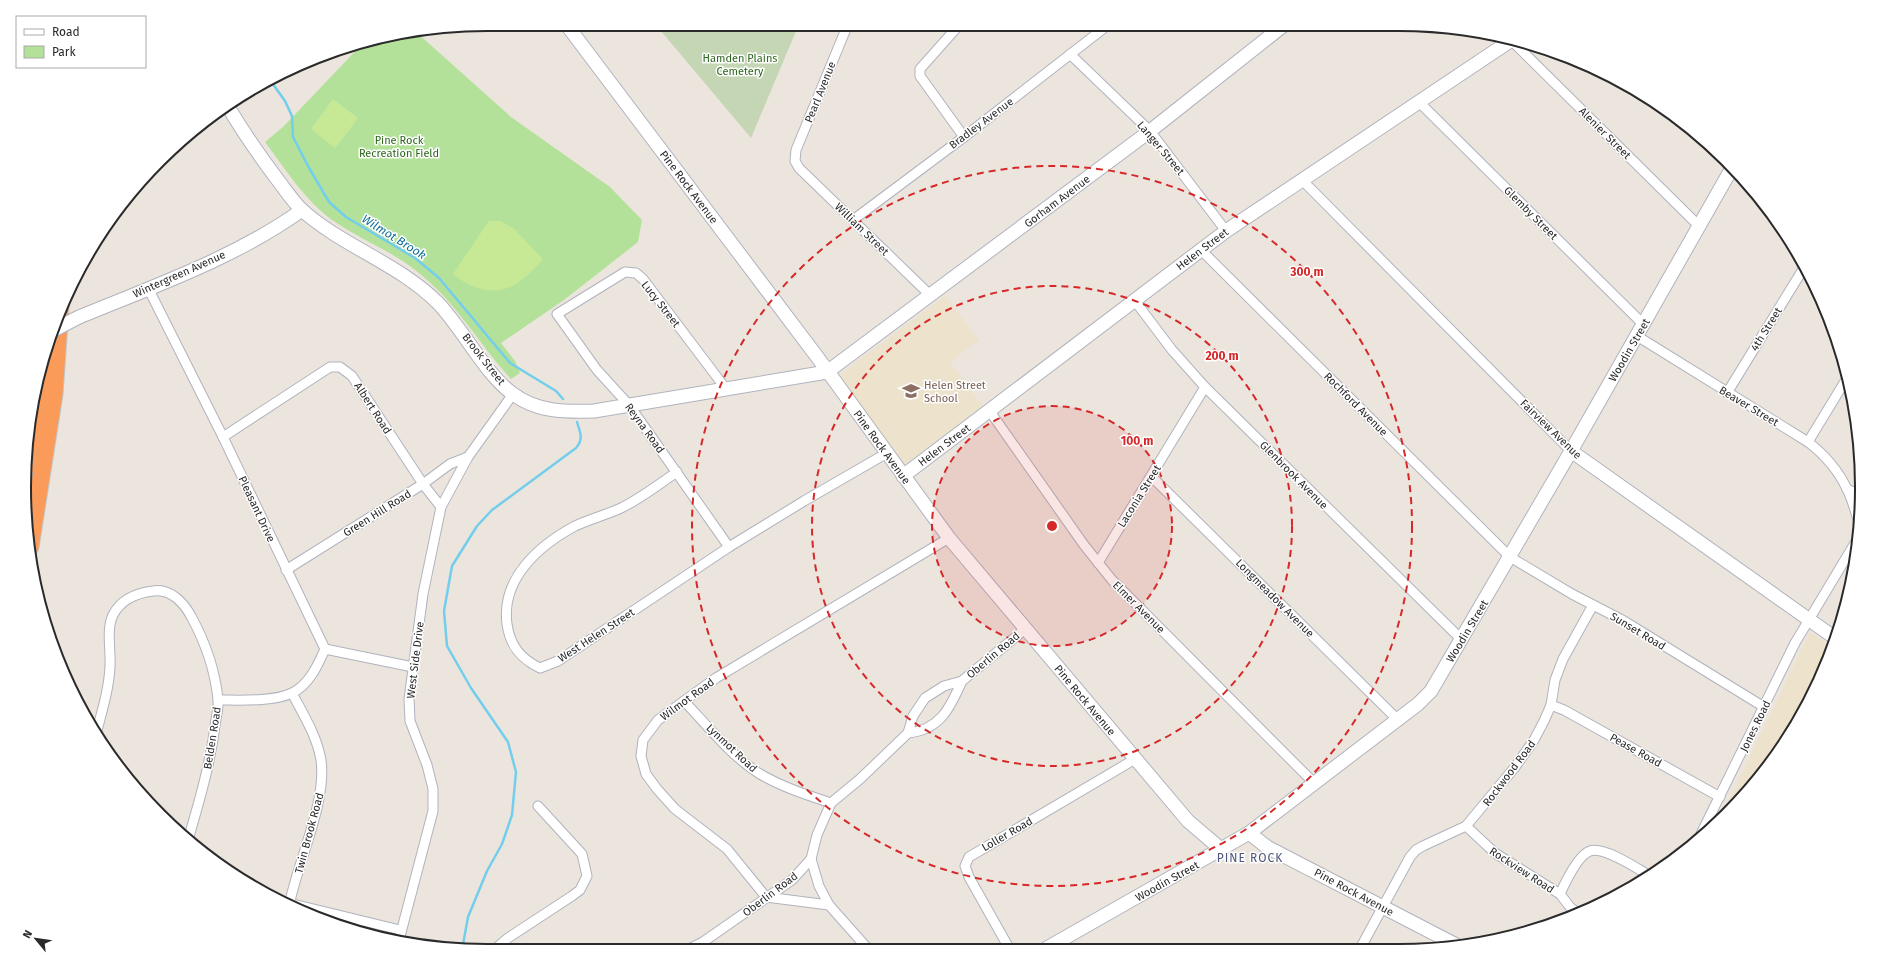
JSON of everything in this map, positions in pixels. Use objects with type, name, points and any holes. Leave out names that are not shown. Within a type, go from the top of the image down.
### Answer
[{"type":"highway","points":[[33,528],[54,394],[58,333]]},
{"type":"main road","name":"Pine Rock Avenue","points":[[571,31],[827,372],[949,538],[1188,821],[1222,850]]},
{"type":"main road","name":"Gorham Avenue","points":[[827,372],[1150,131],[1276,31]]},
{"type":"main road","name":"Helen Street","points":[[903,476],[1226,231],[1505,44]]},
{"type":"main road","name":"Brook Street","points":[[230,111],[250,144],[302,210],[330,231],[390,266],[418,286],[438,303],[462,332],[491,372],[513,394],[534,406],[561,412],[594,411],[827,372]]},
{"type":"main road","name":"Woodin Street","points":[[1054,944],[1222,850],[1249,833],[1398,720],[1418,704],[1431,690],[1462,640],[1571,452],[1729,173]]},
{"type":"main road","name":"Wintergreen Avenue","points":[[61,326],[78,317],[209,262],[282,224],[302,210]]},
{"type":"main road","name":"Fairview Avenue","points":[[1571,452],[1831,635]]},
{"type":"main road","name":"Pine Rock Avenue","points":[[1249,833],[1263,844],[1448,941]]},
{"type":"street","name":"Pearl Avenue","points":[[795,161],[796,150],[845,31]]},
{"type":"street","points":[[954,31],[920,68],[920,76],[964,137]]},
{"type":"street","name":"Bradley Avenue","points":[[853,220],[964,137],[1100,31]]},
{"type":"street","name":"Alenier Street","points":[[1521,48],[1699,226]]},
{"type":"street","name":"Langer Street","points":[[1070,54],[1150,131],[1226,231]]},
{"type":"street","name":"Glemby Street","points":[[1419,102],[1640,330]]},
{"type":"street","name":"William Street","points":[[795,161],[930,295]]},
{"type":"street","name":"Fairview Avenue","points":[[1301,180],[1571,452]]},
{"type":"street","name":"Rochford Avenue","points":[[1201,250],[1510,557]]},
{"type":"street","name":"Lucy Street","points":[[557,314],[625,272],[636,273],[643,279],[726,389]]},
{"type":"street","name":"4th Street","points":[[1727,393],[1801,273]]},
{"type":"street","name":"Pleasant Drive","points":[[148,288],[223,438],[325,649]]},
{"type":"street","name":"Glenbrook Avenue","points":[[1135,301],[1172,350],[1205,387],[1462,640]]},
{"type":"street","name":"Reyna Road","points":[[557,314],[597,370],[629,405],[728,547]]},
{"type":"street","name":"Beaver Street","points":[[1640,330],[1727,393],[1808,442],[1821,452],[1833,466],[1847,490],[1854,509]]},
{"type":"street","name":"Albert Road","points":[[223,438],[330,367],[340,367],[352,376],[423,484],[441,506]]},
{"type":"street","points":[[1808,442],[1843,385]]},
{"type":"street","name":"Laconia Street","points":[[1098,563],[1152,477],[1205,387]]},
{"type":"street","name":"West Side Drive","points":[[399,935],[433,811],[433,789],[427,765],[410,721],[409,699],[423,594],[441,506],[468,457],[513,394]]},
{"type":"street","name":"Elmer Avenue","points":[[989,410],[1084,545],[1112,580],[1314,783]]},
{"type":"street","name":"West Helen Street","points":[[677,472],[621,508],[576,526],[548,542],[529,559],[514,582],[505,610],[508,633],[516,651],[528,662],[540,668],[558,661],[728,547],[887,453]]},
{"type":"street","name":"Green Hill Road","points":[[286,570],[423,484],[450,464],[468,457]]},
{"type":"street","name":"Longmeadow Avenue","points":[[1152,477],[1398,720]]},
{"type":"street","points":[[1847,490],[1855,493]]},
{"type":"street","name":"Wilmot Road","points":[[766,896],[727,849],[675,809],[656,789],[646,774],[641,756],[644,740],[658,720],[716,678],[949,538]]},
{"type":"street","name":"Jones Road","points":[[1706,824],[1809,619],[1850,551]]},
{"type":"street","name":"Sunset Road","points":[[1510,557],[1532,571],[1624,621],[1764,707]]},
{"type":"street","name":"Belden Road","points":[[98,726],[106,695],[110,666],[110,628],[113,614],[126,599],[140,593],[158,590],[174,596],[186,606],[198,629],[210,660],[218,700],[211,759],[190,833]]},
{"type":"street","name":"Rockwood Road","points":[[1363,944],[1410,857],[1416,850],[1466,826],[1478,813],[1526,751],[1544,721],[1551,705],[1555,680],[1562,659],[1593,605]]},
{"type":"street","name":"Oberlin Road","points":[[699,944],[766,896],[792,880],[811,859],[817,835],[831,803],[860,779],[908,733],[913,716],[925,698],[944,686],[962,681],[1025,629]]},
{"type":"street","points":[[218,700],[273,698],[292,693],[304,683],[317,666],[325,649],[413,667]]},
{"type":"street","name":"Oberlin Road","points":[[908,733],[922,731],[940,719],[951,705],[962,681]]},
{"type":"street","name":"Twin Brook Road","points":[[290,899],[322,786],[321,760],[315,741],[309,725],[292,693]]},
{"type":"street","name":"Lynmot Road","points":[[684,701],[733,752],[759,773],[787,788],[831,803]]},
{"type":"street","name":"Pease Road","points":[[1551,705],[1564,710],[1720,797]]},
{"type":"street","name":"Loller Road","points":[[1008,944],[969,877],[965,866],[968,857],[1135,759]]},
{"type":"street","points":[[501,944],[580,890],[587,876],[582,854],[538,806]]},
{"type":"street","name":"Rockview Road","points":[[1466,826],[1480,841],[1495,853],[1560,894],[1572,909]]},
{"type":"street","points":[[1560,894],[1566,880],[1580,859],[1590,851],[1599,850],[1643,873]]},
{"type":"street","points":[[811,859],[819,886],[828,905],[863,944]]},
{"type":"street","points":[[766,896],[828,905]]},
{"type":"street","points":[[317,911],[400,930]]},
{"type":"shaded area","name":"Helen Street School","points":[[945,296],[979,340],[950,362],[983,406],[904,465],[838,376]]},
{"type":"shaded area","points":[[1810,632],[1827,644],[1808,689],[1794,716],[1778,741],[1761,765],[1728,803]]},
{"type":"green space","name":"Hamden Plains Cemetery","points":[[661,31],[796,31],[751,138]]},
{"type":"green space","name":"Pine Rock Recreation Field","points":[[421,36],[511,117],[610,187],[642,220],[638,242],[564,300],[501,343],[515,361],[520,373],[511,379],[454,308],[429,282],[415,270],[385,250],[342,227],[313,203],[296,184],[265,142],[283,127],[356,51],[398,40]]},
{"type":"green space","points":[[333,99],[358,118],[347,133],[322,114]]},
{"type":"green space","points":[[322,114],[347,133],[335,148],[311,129]]},
{"type":"green space","points":[[489,221],[501,221],[514,229],[543,259],[522,280],[501,290],[490,291],[479,288],[466,283],[453,274]]},
{"type":"waterway","name":"Wilmot Brook","points":[[273,85],[285,101],[292,116],[293,137],[329,202],[346,217],[415,258],[439,278],[510,363],[556,391],[563,399]]},
{"type":"waterway","points":[[463,943],[468,917],[487,871],[502,844],[512,815],[516,772],[508,742],[471,688],[447,646],[444,611],[452,566],[477,526],[492,510],[576,448],[581,438],[577,422]]},
{"type":"place","name":"Helen Street School","points":[[911,391]]},
{"type":"district","name":"PINE ROCK","points":[[1250,858]]}]
